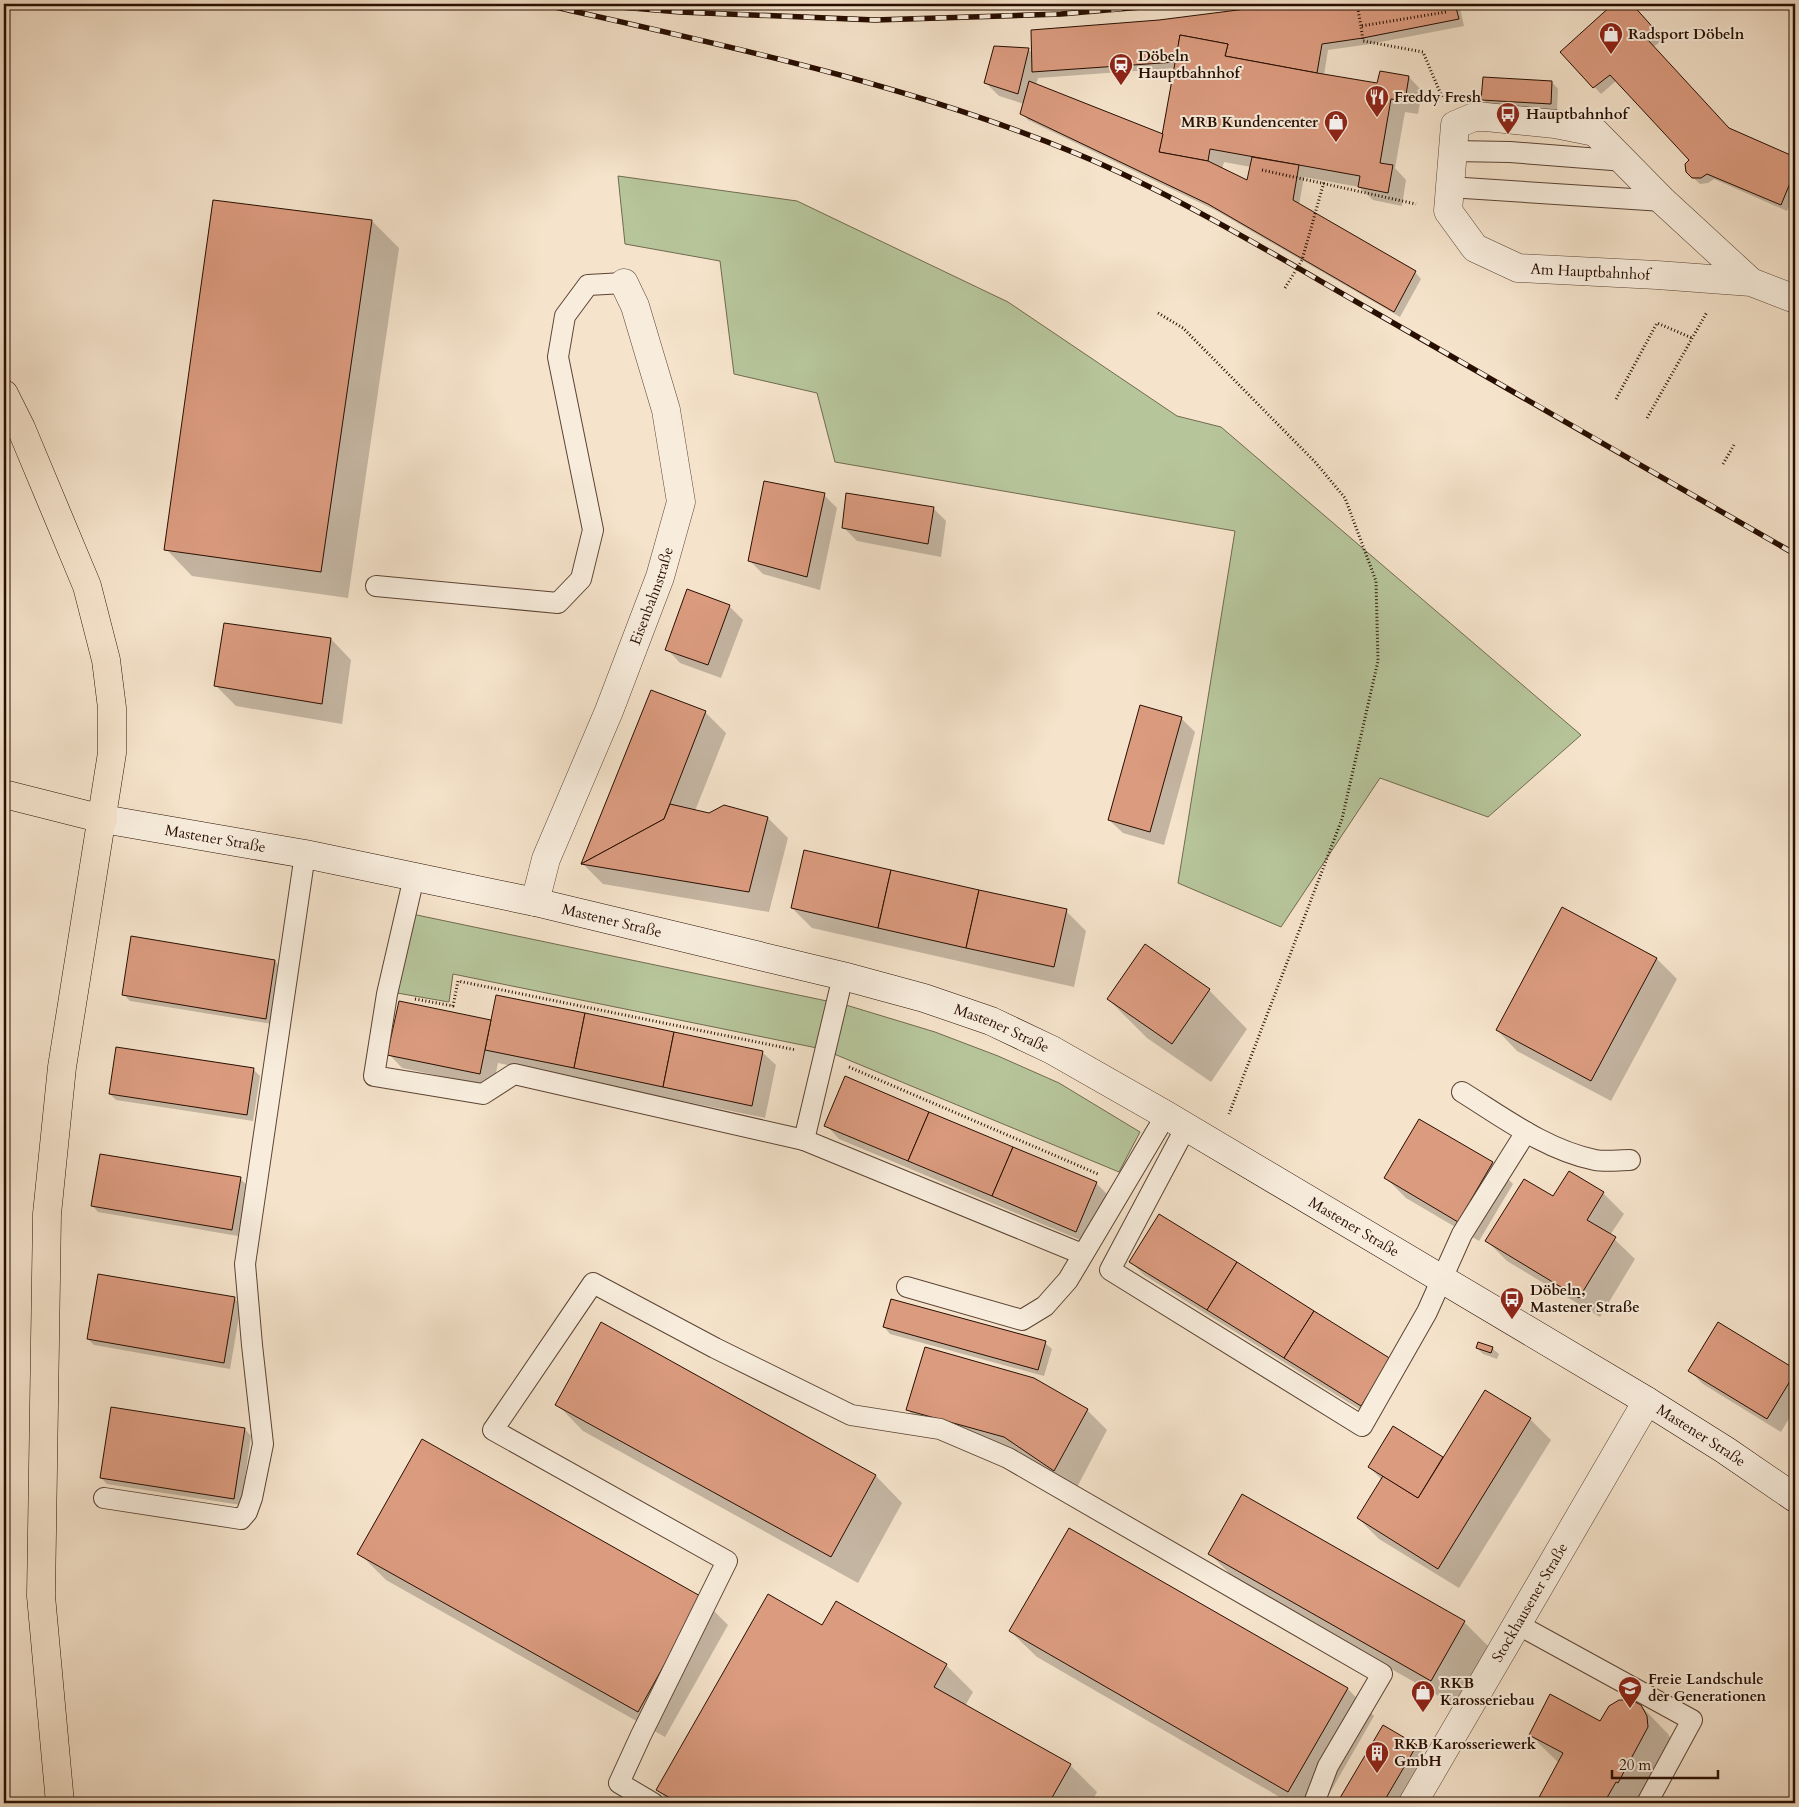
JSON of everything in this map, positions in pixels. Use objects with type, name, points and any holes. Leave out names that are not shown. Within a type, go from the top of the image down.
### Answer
[{"type":"main road","points":[[4,394],[21,428],[87,586],[106,660],[112,708],[112,753],[62,1068],[47,1214],[41,1596],[60,1803]]},
{"type":"main road","points":[[4,794],[103,818]]},
{"type":"street","name":"Am Hauptbahnhof","points":[[1454,138],[1474,117],[1555,124],[1595,132],[1663,202],[1727,280]]},
{"type":"street","points":[[1449,199],[1454,138]]},
{"type":"street","name":"Am Hauptbahnhof","points":[[1449,199],[1475,248],[1518,268],[1727,280],[1795,300]]},
{"type":"street","name":"Eisenbahnstraße","points":[[535,902],[546,860],[609,711],[660,576],[681,502],[666,410],[635,306],[624,283]]},
{"type":"street","name":"Mastener Straße","points":[[103,818],[305,854],[535,902],[843,976],[924,998],[991,1021],[1052,1050],[1176,1121],[1647,1402],[1725,1450],[1795,1498]]},
{"type":"street","name":"Stockhausener Straße","points":[[1413,1803],[1647,1402]]},
{"type":"lane","points":[[1449,199],[1663,202]]},
{"type":"lane","points":[[376,586],[558,603],[581,579],[593,530],[558,357],[565,316],[588,285],[624,283]]},
{"type":"lane","points":[[104,1498],[241,1519],[247,1512],[252,1498],[263,1444],[245,1264],[305,854]]},
{"type":"lane","points":[[414,877],[387,994],[374,1076],[483,1094],[514,1074],[804,1140],[1082,1254]]},
{"type":"lane","points":[[804,1140],[843,976]]},
{"type":"lane","points":[[1462,1092],[1526,1132],[1561,1151],[1597,1160],[1630,1160]]},
{"type":"lane","points":[[907,1287],[1022,1320],[1045,1306],[1068,1280],[1123,1185],[1176,1121]]},
{"type":"lane","points":[[1176,1121],[1110,1270],[1362,1426],[1427,1312],[1462,1234],[1526,1132]]},
{"type":"lane","points":[[653,1803],[619,1783],[727,1561],[493,1430],[594,1283],[715,1348],[851,1415],[940,1429],[1008,1458],[1382,1674],[1328,1766],[1314,1803]]},
{"type":"lane","points":[[1517,1624],[1692,1720],[1647,1803]]},
{"type":"path","points":[[1358,4],[1364,41],[1423,52],[1454,138]]},
{"type":"path","points":[[1361,26],[1446,12]]},
{"type":"path","points":[[1262,170],[1324,182],[1449,199]]},
{"type":"path","points":[[1285,288],[1302,260],[1324,182]]},
{"type":"path","points":[[1647,418],[1727,280]]},
{"type":"path","points":[[1158,313],[1183,328],[1316,463],[1345,498],[1376,581],[1378,661],[1342,819],[1230,1112],[1213,1143]]},
{"type":"path","points":[[1616,400],[1657,323],[1692,338]]},
{"type":"path","points":[[1723,464],[1734,445]]},
{"type":"path","points":[[387,994],[453,1006],[458,981],[825,1056],[1123,1185]]},
{"type":"green space","points":[[618,176],[797,201],[1008,302],[1177,416],[1221,427],[1581,735],[1488,817],[1380,778],[1281,927],[1178,883],[1235,531],[835,462],[817,393],[734,374],[720,261],[625,244]]},
{"type":"green space","points":[[412,914],[846,1005],[935,1032],[998,1056],[1059,1083],[1140,1132],[1119,1172],[822,1049],[453,974],[449,1002],[397,993]]},
{"type":"building","points":[[1285,4],[1455,4],[1459,19],[1322,44],[1317,73],[1225,56],[1228,44],[1180,35],[1176,62],[1032,72],[1031,30],[1159,20]]},
{"type":"building","points":[[1613,4],[1632,4],[1657,32],[1648,40],[1729,128],[1795,157],[1795,171],[1781,205],[1707,174],[1701,178],[1692,178],[1686,172],[1685,164],[1689,160],[1610,75],[1593,88],[1560,52]]},
{"type":"building","name":"Döbeln Hauptbahnhof","points":[[1180,35],[1228,44],[1225,56],[1317,73],[1377,83],[1380,71],[1409,76],[1405,101],[1391,99],[1380,163],[1393,165],[1388,193],[1358,187],[1360,176],[1210,149],[1208,161],[1159,152]]},
{"type":"building","points":[[994,46],[1029,48],[1018,94],[984,83]]},
{"type":"building","points":[[1483,77],[1552,81],[1551,104],[1481,100]]},
{"type":"building","points":[[1029,81],[1163,134],[1159,152],[1208,161],[1247,180],[1252,157],[1299,165],[1293,200],[1416,271],[1394,312],[1208,204],[1020,114]]},
{"type":"building","points":[[213,200],[372,220],[321,572],[164,550]]},
{"type":"building","points":[[764,481],[825,493],[807,577],[748,561]]},
{"type":"building","points":[[846,493],[934,507],[928,544],[842,528]]},
{"type":"building","points":[[687,589],[730,605],[708,665],[665,650]]},
{"type":"building","points":[[224,623],[331,638],[322,704],[214,686]]},
{"type":"building","points":[[651,690],[706,711],[664,819],[581,864]]},
{"type":"building","points":[[1140,705],[1182,717],[1150,832],[1108,820]]},
{"type":"building","points":[[670,804],[709,813],[724,805],[768,817],[749,892],[581,864],[664,819]]},
{"type":"building","points":[[804,850],[891,870],[878,928],[791,908]]},
{"type":"building","points":[[891,870],[979,890],[966,948],[878,928]]},
{"type":"building","points":[[979,890],[1067,909],[1054,967],[966,948]]},
{"type":"building","points":[[1562,907],[1657,958],[1591,1081],[1496,1030]]},
{"type":"building","points":[[131,936],[275,960],[266,1019],[122,995]]},
{"type":"building","points":[[1145,944],[1210,989],[1172,1044],[1107,999]]},
{"type":"building","points":[[496,995],[585,1013],[574,1068],[485,1050]]},
{"type":"building","points":[[399,1001],[491,1020],[480,1074],[387,1055]]},
{"type":"building","points":[[585,1013],[674,1032],[663,1087],[574,1068]]},
{"type":"building","points":[[674,1032],[763,1051],[752,1106],[663,1087]]},
{"type":"building","points":[[116,1047],[254,1068],[247,1115],[109,1094]]},
{"type":"building","points":[[845,1076],[929,1112],[908,1161],[824,1126]]},
{"type":"building","points":[[929,1112],[1013,1147],[992,1196],[908,1161]]},
{"type":"building","points":[[1419,1119],[1493,1162],[1458,1222],[1384,1178]]},
{"type":"building","points":[[1013,1147],[1097,1182],[1076,1232],[992,1196]]},
{"type":"building","points":[[100,1154],[241,1177],[232,1230],[91,1206]]},
{"type":"building","points":[[1569,1171],[1604,1192],[1587,1220],[1616,1237],[1579,1298],[1485,1241],[1524,1179],[1553,1196]]},
{"type":"building","points":[[1159,1214],[1237,1262],[1207,1310],[1129,1262]]},
{"type":"building","points":[[1237,1262],[1314,1311],[1284,1358],[1207,1310]]},
{"type":"building","points":[[98,1274],[235,1297],[224,1363],[87,1339]]},
{"type":"building","points":[[891,1299],[1046,1341],[1038,1370],[883,1327]]},
{"type":"building","points":[[1314,1311],[1391,1359],[1361,1406],[1284,1358]]},
{"type":"building","points":[[601,1322],[876,1475],[831,1557],[555,1405]]},
{"type":"building","points":[[1718,1322],[1795,1369],[1795,1373],[1767,1419],[1688,1371]]},
{"type":"building","points":[[1478,1342],[1493,1347],[1491,1353],[1476,1348]]},
{"type":"building","points":[[925,1347],[1034,1378],[1088,1409],[1054,1471],[1004,1437],[906,1410]]},
{"type":"building","points":[[1485,1390],[1531,1418],[1438,1569],[1357,1518],[1383,1476],[1418,1498]]},
{"type":"building","points":[[111,1407],[245,1428],[234,1499],[100,1478]]},
{"type":"building","points":[[1393,1426],[1443,1457],[1418,1498],[1368,1467]]},
{"type":"building","points":[[422,1439],[702,1597],[638,1712],[357,1554]]},
{"type":"building","points":[[1242,1494],[1465,1621],[1431,1681],[1208,1554]]},
{"type":"building","points":[[1069,1528],[1348,1688],[1288,1792],[1009,1631]]},
{"type":"building","points":[[768,1594],[822,1625],[836,1601],[947,1664],[934,1687],[1071,1764],[1049,1803],[679,1803],[656,1790]]},
{"type":"building","points":[[1550,1694],[1600,1721],[1609,1706],[1619,1700],[1631,1700],[1641,1705],[1647,1716],[1648,1727],[1618,1783],[1616,1782],[1604,1803],[1536,1803],[1563,1753],[1529,1735]]},
{"type":"building","name":"RKB Karosseriewerk GmbH","points":[[1383,1725],[1417,1745],[1383,1803],[1337,1803]]},
{"type":"railway","points":[[542,4],[745,51],[879,86],[1011,128],[1075,153],[1188,206],[1795,554]]},
{"type":"railway","points":[[584,4],[680,12],[875,20],[1061,14],[1176,4]]},
{"type":"place","name":"Radsport Döbeln","points":[[1611,55]]},
{"type":"place","name":"Döbeln Hauptbahnhof","points":[[1121,86]]},
{"type":"place","name":"Freddy Fresh","points":[[1377,118]]},
{"type":"place","name":"Hauptbahnhof","points":[[1508,135]]},
{"type":"place","name":"MRB Kundencenter","points":[[1336,143]]},
{"type":"place","name":"Döbeln, Mastener Straße","points":[[1512,1320]]},
{"type":"place","name":"Freie Landschule der Generationen","points":[[1630,1709]]},
{"type":"place","name":"RKB Karosseriebau","points":[[1423,1713]]},
{"type":"place","name":"RKB Karosseriewerk GmbH","points":[[1377,1774]]}]
